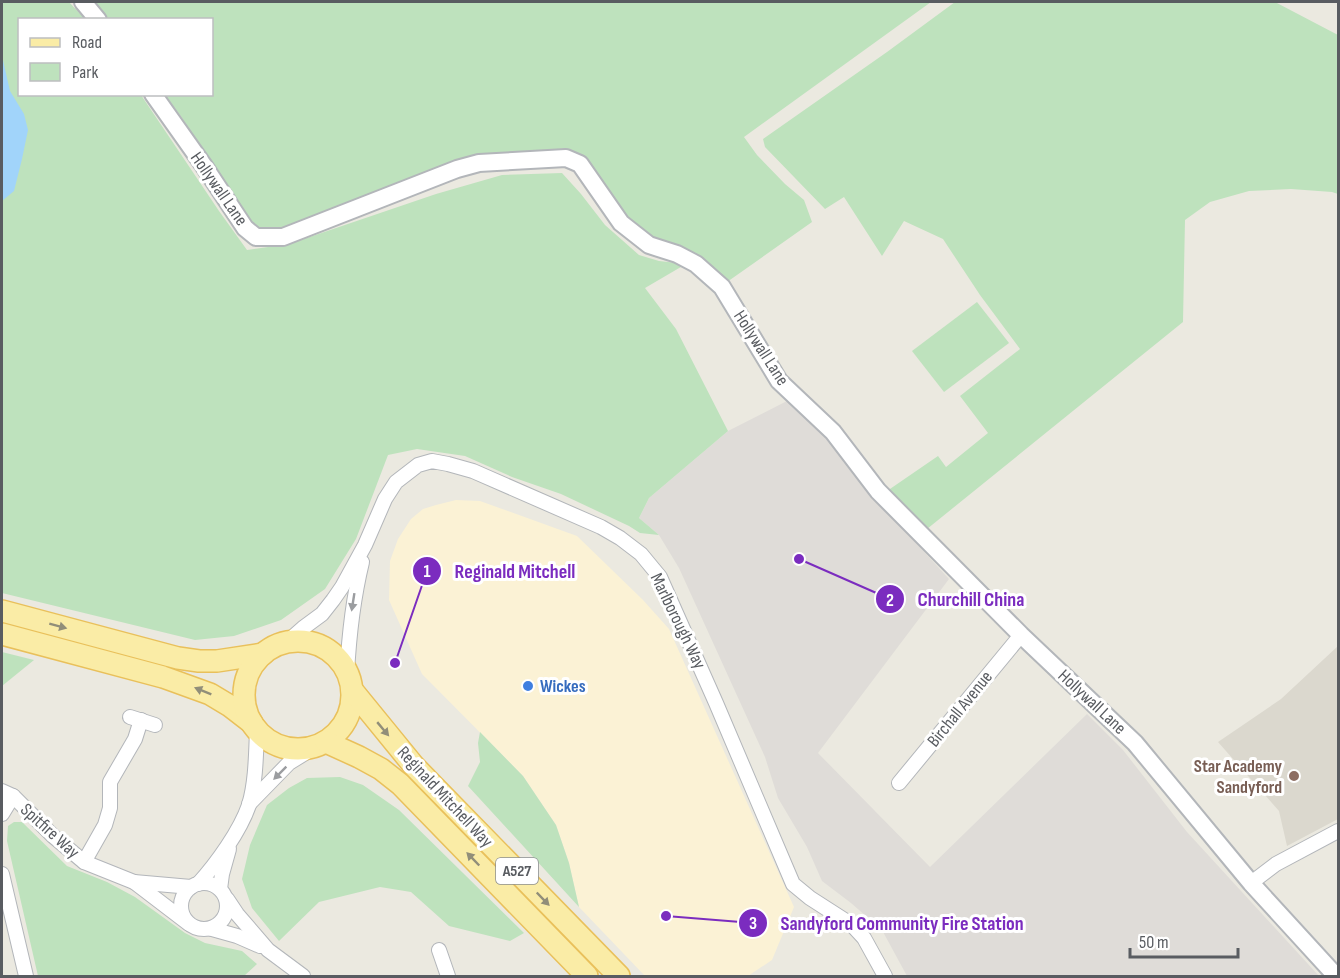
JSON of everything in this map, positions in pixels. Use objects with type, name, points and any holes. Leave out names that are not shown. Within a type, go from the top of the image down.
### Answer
[{"type":"main road","points":[[2,611],[177,658],[217,661],[263,654]]},
{"type":"main road","points":[[2,634],[163,676],[210,694],[230,706],[273,743],[286,748],[306,749],[320,744],[335,735],[346,720],[351,703],[349,682],[335,656],[324,648],[306,642],[286,643],[263,654],[250,671],[244,691],[246,707],[254,726]]},
{"type":"main road","name":"Reginald Mitchell Way","points":[[349,682],[414,766],[619,976]]},
{"type":"main road","name":"Reginald Mitchell Way","points":[[320,744],[359,757],[381,769],[400,784],[587,976]]},
{"type":"street","points":[[83,2],[96,18]]},
{"type":"street","name":"Hollywall Lane","points":[[154,96],[245,228],[256,237],[283,237],[457,169],[479,163],[566,158],[580,164],[621,223],[649,245],[677,254],[696,264],[722,287],[779,381],[833,432],[878,491],[1021,635],[1136,743],[1251,883],[1336,976]]},
{"type":"street","name":"Marlborough Way","points":[[286,643],[322,614],[342,587],[365,545],[385,499],[396,482],[418,465],[432,461],[473,471],[601,527],[641,554],[660,577],[793,884],[852,925],[864,938],[885,976]]},
{"type":"street","name":"Marlborough Way","points":[[349,682],[348,638],[365,545]]},
{"type":"street","name":"Birchall Avenue","points":[[899,783],[1021,635]]},
{"type":"street","points":[[84,862],[105,825],[110,808],[110,782],[135,739],[135,718],[155,725]]},
{"type":"street","points":[[232,838],[222,874],[222,892],[227,902],[225,917],[220,924],[212,928],[196,929],[183,916],[181,908],[183,896],[210,870],[232,838],[249,804],[254,776],[254,726]]},
{"type":"street","points":[[249,804],[290,763],[320,744]]},
{"type":"street","points":[[2,814],[7,794]]},
{"type":"street","name":"Spitfire Way","points":[[7,794],[84,862],[134,882],[189,924]]},
{"type":"street","points":[[1251,883],[1276,864],[1338,831]]},
{"type":"street","points":[[2,874],[27,976]]},
{"type":"street","name":"Spitfire Way","points":[[134,882],[194,885]]},
{"type":"street","points":[[194,885],[208,883],[222,892],[237,914],[268,950]]},
{"type":"street","points":[[212,928],[244,938],[268,950],[303,976]]},
{"type":"street","points":[[439,950],[448,976]]},
{"type":"shaded area","points":[[787,401],[826,433],[873,496],[949,579],[818,753],[930,867],[1087,714],[1123,750],[1187,832],[1319,976],[907,976],[882,930],[822,881],[807,847],[778,798],[765,757],[679,568],[659,535],[639,518],[649,498],[728,431]]},
{"type":"shaded area","points":[[456,500],[480,501],[577,536],[643,600],[669,629],[794,907],[772,960],[748,976],[645,976],[579,907],[569,863],[556,825],[523,776],[422,674],[389,600],[390,561],[398,539],[411,519],[423,509]]},
{"type":"shaded area","name":"Star Academy Sandyford","points":[[1338,646],[1338,819],[1287,846],[1279,811],[1218,742],[1281,699]]},
{"type":"green space","points":[[2,2],[69,2],[84,18],[18,18],[18,96],[142,96],[247,250],[289,244],[436,194],[502,175],[562,173],[605,225],[639,255],[659,261],[686,264],[645,288],[676,329],[728,431],[649,498],[639,518],[659,535],[640,533],[561,494],[512,477],[465,456],[417,449],[388,455],[356,539],[325,589],[281,620],[234,636],[195,640],[2,593]]},
{"type":"green space","points":[[94,2],[931,2],[744,137],[757,155],[804,200],[812,222],[727,282],[711,265],[690,253],[649,237],[622,214],[581,156],[517,156],[272,233],[251,226],[166,96],[213,96],[213,18],[106,18]]},
{"type":"green space","points":[[955,2],[1275,2],[1338,35],[1338,194],[1291,189],[1249,191],[1210,202],[1185,220],[1183,322],[927,529],[887,491],[938,456],[946,467],[988,433],[960,396],[1020,349],[980,295],[943,239],[904,221],[882,256],[844,197],[825,209],[765,147],[763,139]]},
{"type":"green space","points":[[977,302],[1009,343],[944,392],[912,351]]},
{"type":"green space","points":[[2,652],[34,660],[2,686]]},
{"type":"green space","points":[[480,732],[523,776],[556,825],[569,863],[579,907],[468,786],[480,762],[478,743]]},
{"type":"green space","points":[[340,777],[363,785],[399,810],[524,933],[510,941],[449,926],[411,892],[380,887],[319,902],[279,941],[252,908],[242,879],[250,845],[267,805],[289,788],[307,778]]},
{"type":"green space","points":[[14,822],[22,822],[67,866],[107,882],[135,897],[185,933],[205,943],[242,951],[257,964],[244,976],[38,976],[7,841],[8,826]]},
{"type":"water","points":[[2,56],[10,91],[24,114],[28,130],[14,191],[2,201]]},
{"type":"place","name":"Churchill China","points":[[799,559]]},
{"type":"place","name":"Reginald Mitchell","points":[[395,663]]},
{"type":"place","name":"Wickes","points":[[528,686]]},
{"type":"place","name":"Star Academy Sandyford","points":[[1294,776]]},
{"type":"place","name":"Sandyford Community Fire Station","points":[[666,916]]}]
